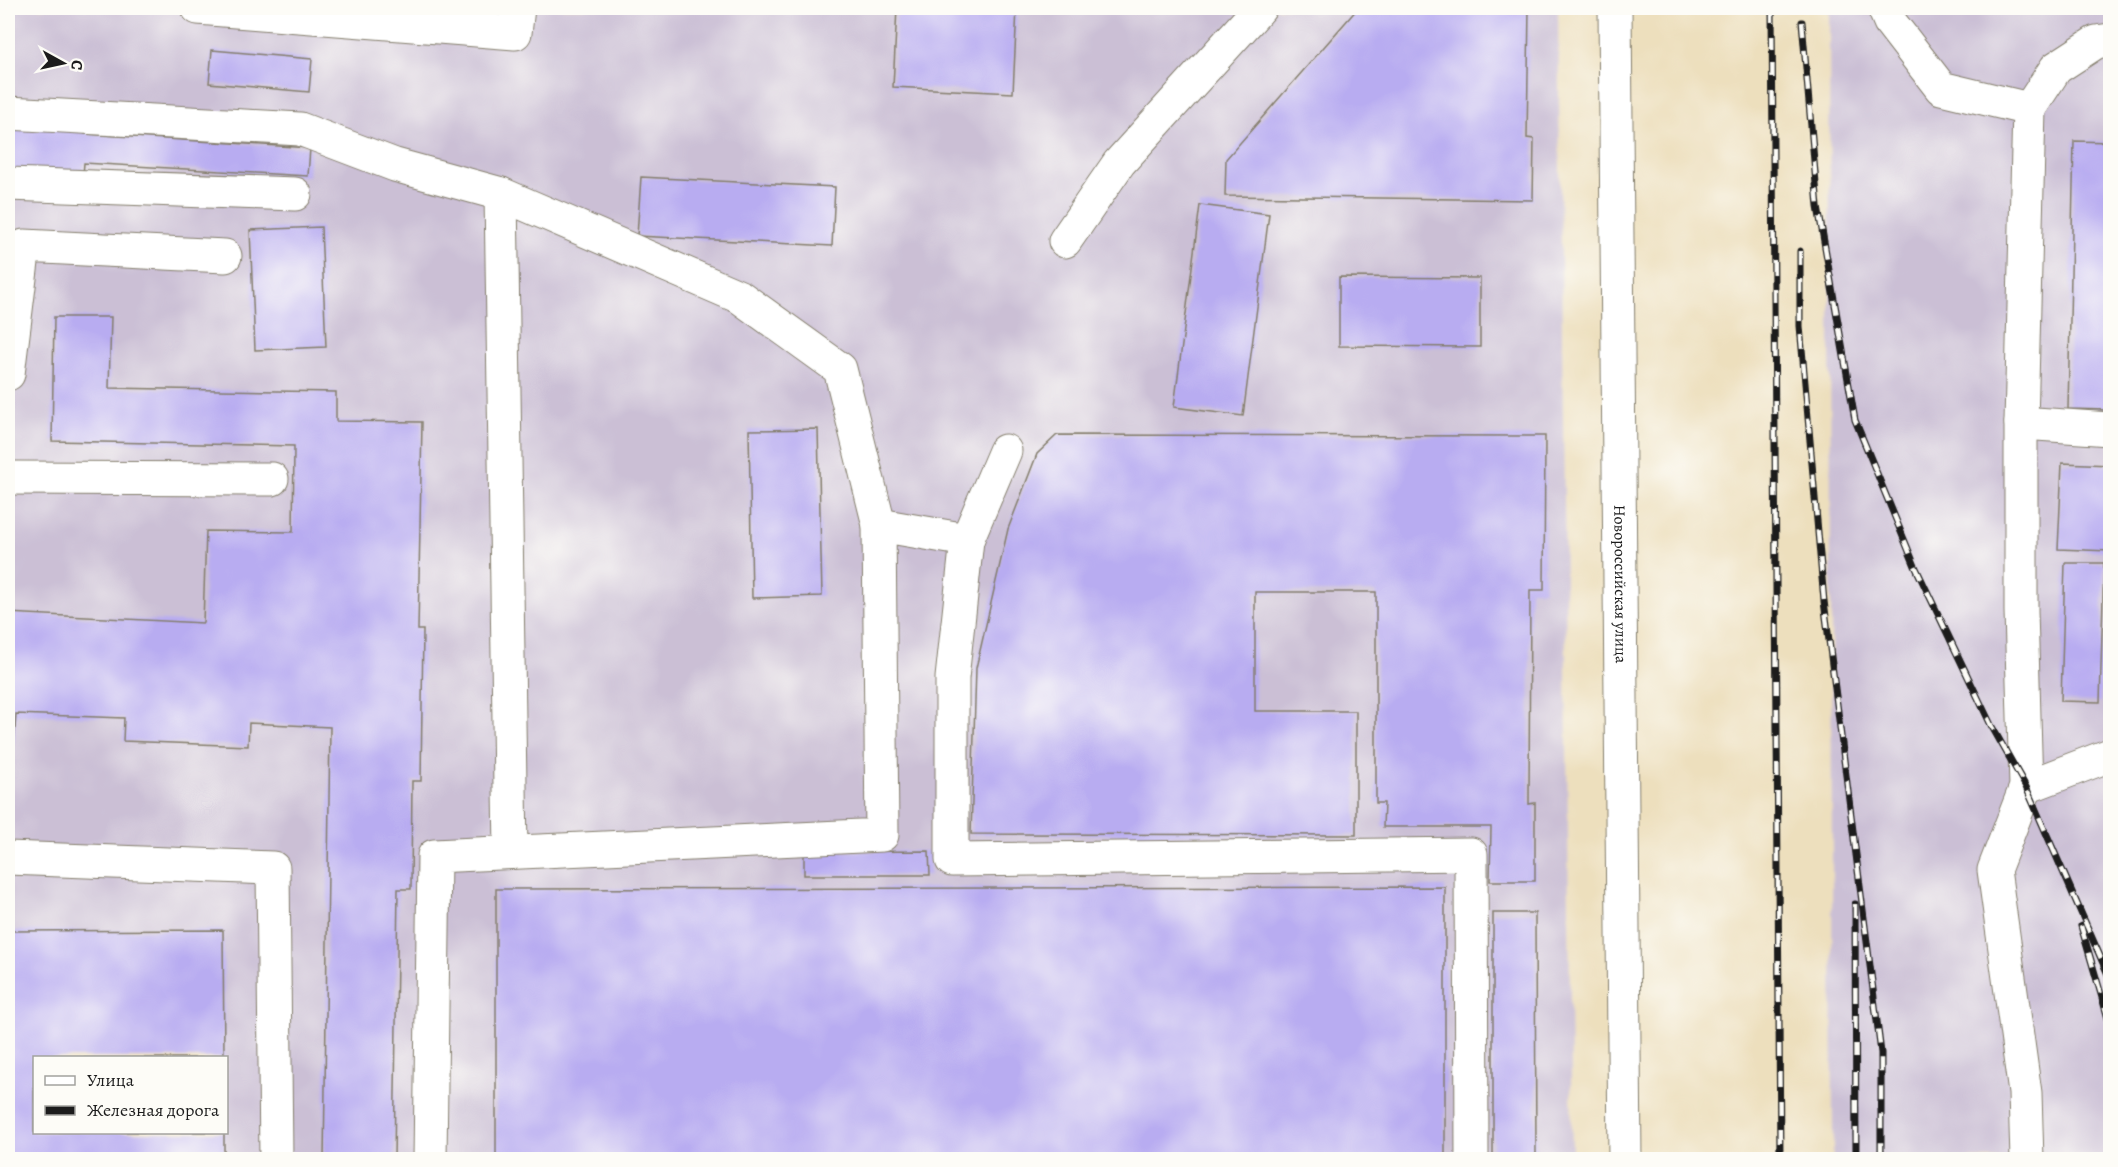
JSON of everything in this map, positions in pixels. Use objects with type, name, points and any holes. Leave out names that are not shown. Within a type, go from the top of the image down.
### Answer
[{"type":"street","points":[[198,8],[515,33],[518,8]]},
{"type":"street","points":[[1065,241],[1119,163],[1260,8]]},
{"type":"street","name":"Новороссийская улица","points":[[1615,8],[1625,1160]]},
{"type":"street","points":[[1884,8],[1890,22],[1941,88],[2029,109]]},
{"type":"street","points":[[2027,1160],[2025,1093],[1994,870],[2026,787],[2021,611],[2021,423],[2029,109],[2056,68],[2106,50]]},
{"type":"street","points":[[8,112],[300,129],[395,165],[501,194],[740,297],[840,369],[879,525],[882,835],[434,856],[430,1160]]},
{"type":"street","points":[[8,184],[295,195]]},
{"type":"street","points":[[501,194],[511,852]]},
{"type":"street","points":[[8,374],[24,246],[225,256]]},
{"type":"street","points":[[2021,423],[2110,429]]},
{"type":"street","points":[[1005,451],[967,540],[952,678],[952,860],[1472,854],[1472,1160]]},
{"type":"street","points":[[8,478],[272,479]]},
{"type":"street","points":[[879,525],[967,540]]},
{"type":"street","points":[[2026,787],[2110,754]]},
{"type":"street","points":[[8,858],[273,868],[276,1160]]},
{"type":"shaded area","points":[[8,8],[1558,8],[1572,1159],[8,1159]]},
{"type":"shaded area","points":[[1829,8],[2110,8],[2110,1159],[1833,1159]]},
{"type":"building","points":[[897,8],[1017,8],[1013,93],[893,87]]},
{"type":"building","points":[[1358,8],[1529,8],[1527,138],[1534,139],[1533,200],[1225,196],[1226,159]]},
{"type":"building","points":[[212,50],[312,59],[309,92],[209,83]]},
{"type":"building","points":[[8,123],[86,128],[85,134],[310,148],[308,176],[84,163],[83,175],[8,170]]},
{"type":"building","points":[[2074,141],[2110,142],[2110,410],[2068,409]]},
{"type":"building","points":[[641,177],[835,187],[832,246],[637,236]]},
{"type":"building","points":[[1200,205],[1269,214],[1243,416],[1174,407]]},
{"type":"building","points":[[321,227],[326,347],[255,350],[250,230]]},
{"type":"building","points":[[1339,277],[1480,278],[1480,347],[1339,346]]},
{"type":"building","points":[[54,317],[111,317],[109,388],[336,392],[336,421],[422,422],[418,630],[423,630],[421,781],[412,781],[411,889],[398,889],[394,1160],[324,1160],[330,727],[249,723],[248,746],[123,741],[124,718],[16,714],[14,743],[8,743],[8,613],[203,623],[206,531],[293,532],[294,446],[52,441]]},
{"type":"building","points":[[818,429],[822,596],[752,598],[749,430]]},
{"type":"building","points":[[1057,435],[1545,436],[1544,590],[1530,590],[1529,804],[1535,803],[1535,881],[1490,881],[1491,827],[1383,827],[1384,803],[1376,803],[1376,592],[1255,592],[1255,711],[1356,711],[1356,835],[971,834],[976,668],[1008,529],[1037,454]]},
{"type":"building","points":[[2062,463],[2110,465],[2110,551],[2058,549]]},
{"type":"building","points":[[2065,563],[2104,563],[2100,702],[2061,701]]},
{"type":"building","points":[[929,851],[930,875],[804,875],[804,852]]},
{"type":"building","points":[[1445,887],[1445,1160],[496,1160],[496,889]]},
{"type":"building","points":[[1493,913],[1535,913],[1536,1160],[1493,1160]]},
{"type":"building","points":[[223,930],[224,1056],[33,1056],[33,1134],[224,1134],[224,1160],[8,1160],[8,931]]},
{"type":"railway","points":[[1772,8],[1780,1160]]},
{"type":"railway","points":[[1802,22],[1818,207],[1855,420],[1915,566],[1991,725],[2026,787],[2110,979]]},
{"type":"railway","points":[[1800,251],[1800,326],[1824,601],[1881,1053],[1881,1160]]},
{"type":"railway","points":[[1855,904],[1856,1160]]},
{"type":"railway","points":[[2081,926],[2110,1025]]}]
